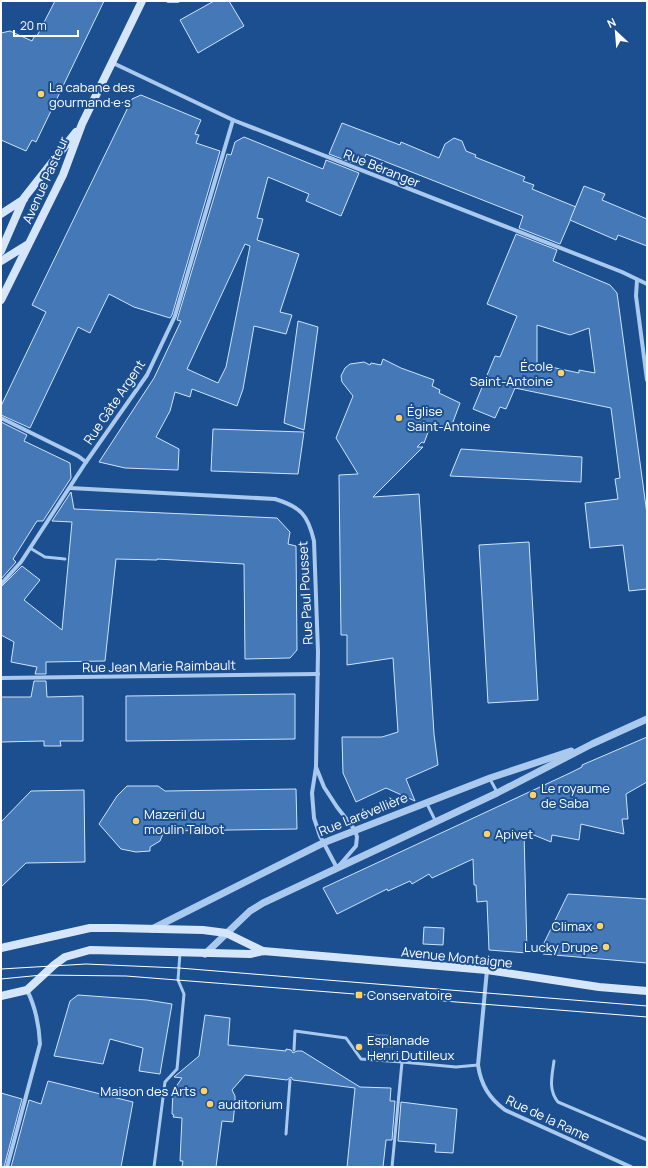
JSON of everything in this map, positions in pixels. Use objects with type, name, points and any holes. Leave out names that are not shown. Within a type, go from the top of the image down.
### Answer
[{"type":"main road","name":"Avenue Pasteur","points":[[1,300],[63,175],[82,124],[142,1]]},
{"type":"main road","name":"Avenue Pasteur","points":[[1,251],[24,198],[82,124]]},
{"type":"main road","points":[[1,214],[24,198]]},
{"type":"main road","name":"Avenue Pasteur","points":[[1,261],[28,245]]},
{"type":"main road","name":"Avenue Montaigne","points":[[1,948],[90,928],[152,928],[203,930],[226,933],[264,951]]},
{"type":"main road","name":"Avenue Montaigne","points":[[1,996],[27,990],[54,965],[76,953],[90,950],[205,954],[250,954],[264,951],[486,970],[599,987],[647,991]]},
{"type":"street","points":[[168,1],[178,1]]},
{"type":"street","name":"Rue Béranger","points":[[113,63],[233,120],[622,272],[647,284]]},
{"type":"street","name":"Rue Gâte Argent","points":[[1,584],[21,562],[86,462],[147,375],[175,316],[233,120]]},
{"type":"street","points":[[637,280],[636,296],[647,380]]},
{"type":"street","points":[[1,418],[78,456],[86,462]]},
{"type":"street","name":"Rue Paul Pousset","points":[[70,488],[275,499],[292,504],[303,513],[310,525],[314,541],[318,674],[316,767],[312,793],[314,818],[323,843],[337,868]]},
{"type":"street","name":"Rue Jean Marie Raimbault","points":[[1,678],[318,674]]},
{"type":"street","name":"Rue Larévellière","points":[[205,954],[250,911],[263,903],[497,794],[592,744],[647,718]]},
{"type":"street","name":"Rue Larévellière","points":[[152,928],[323,843],[490,778],[592,744]]},
{"type":"street","name":"Rue Paul Pousset","points":[[316,767],[324,787],[355,830]]},
{"type":"street","points":[[337,868],[356,846],[357,837],[355,830]]},
{"type":"street","name":"Rue de la Rame","points":[[486,970],[478,1065],[480,1076],[489,1096],[505,1110],[631,1167]]},
{"type":"street","points":[[7,1167],[40,1044],[39,1024],[35,1005],[27,990]]},
{"type":"lane","points":[[30,548],[45,557],[65,559]]},
{"type":"lane","points":[[490,778],[497,794]]},
{"type":"lane","points":[[426,802],[436,822]]},
{"type":"lane","points":[[154,1167],[165,1082],[177,1069],[184,994],[178,980],[180,953]]},
{"type":"lane","points":[[294,1050],[295,1031],[346,1038],[361,1059],[456,1067],[478,1065]]},
{"type":"lane","points":[[554,1061],[551,1086],[553,1095],[558,1102],[647,1140]]},
{"type":"lane","points":[[392,1167],[402,1062]]},
{"type":"lane","points":[[286,1134],[290,1080]]},
{"type":"shaded area","points":[[367,1033],[394,1035],[393,1048],[366,1046]]},
{"type":"building","points":[[55,1],[104,1],[36,142],[32,140],[26,151],[1,140],[1,33],[10,31],[32,41],[35,35],[37,36]]},
{"type":"building","points":[[214,1],[229,1],[244,26],[198,53],[180,20]]},
{"type":"building","points":[[141,95],[201,120],[195,134],[199,135],[196,143],[220,151],[172,315],[170,318],[134,307],[109,294],[90,333],[78,327],[30,428],[1,415],[1,406],[46,312],[32,305],[132,99]]},
{"type":"building","points":[[342,123],[400,145],[401,142],[439,158],[445,144],[454,138],[462,141],[466,151],[476,155],[475,157],[525,177],[523,181],[534,185],[532,189],[576,207],[560,244],[519,228],[523,216],[366,154],[361,166],[329,154]]},
{"type":"building","points":[[244,137],[323,169],[326,160],[359,173],[341,216],[306,201],[309,194],[268,177],[257,218],[263,219],[257,240],[299,254],[280,312],[292,315],[286,334],[254,326],[243,389],[237,406],[192,389],[190,397],[175,392],[170,411],[156,437],[179,449],[178,470],[125,468],[99,462],[154,378],[181,321],[177,320],[227,154],[231,155],[235,142]],"holes":[[[245,244],[250,246],[226,367],[218,383],[187,369]]]},
{"type":"building","points":[[584,186],[605,194],[602,200],[647,219],[647,246],[618,235],[616,240],[570,220]]},
{"type":"building","points":[[516,234],[557,250],[553,261],[610,285],[617,293],[647,514],[647,589],[629,591],[623,545],[590,548],[585,503],[618,499],[615,479],[620,478],[611,408],[515,388],[506,409],[500,407],[495,418],[473,409],[495,356],[500,357],[517,316],[487,304]],"holes":[[[537,325],[570,335],[589,328],[595,373],[579,370],[579,373],[537,364]]]},
{"type":"building","points":[[298,321],[318,327],[304,430],[284,423]]},
{"type":"building","points":[[383,359],[401,368],[434,380],[432,386],[440,390],[439,393],[460,403],[453,422],[447,426],[435,428],[430,427],[424,443],[422,442],[417,447],[423,447],[373,497],[419,494],[434,734],[438,765],[406,779],[415,801],[386,788],[356,802],[343,773],[342,737],[382,737],[398,732],[393,658],[347,665],[347,635],[341,635],[339,475],[358,474],[336,438],[353,396],[342,382],[341,376],[345,368],[350,364],[364,362],[370,365],[371,363],[381,365]]},
{"type":"building","points":[[1,422],[27,435],[24,441],[70,463],[71,478],[43,521],[37,521],[13,559],[16,562],[1,579]]},
{"type":"building","points":[[213,429],[304,432],[298,474],[211,471]]},
{"type":"building","points":[[461,449],[582,457],[581,482],[450,476]]},
{"type":"building","points":[[71,492],[74,509],[277,518],[290,532],[288,544],[296,546],[297,650],[290,658],[245,659],[244,564],[157,559],[116,559],[105,661],[46,662],[46,674],[35,674],[37,667],[11,662],[14,642],[1,635],[1,587],[22,566],[40,580],[24,600],[62,630],[72,522],[52,521]]},
{"type":"building","points":[[529,542],[538,700],[488,703],[479,545]]},
{"type":"building","points":[[34,681],[46,681],[47,697],[83,696],[83,741],[60,741],[61,746],[44,746],[44,741],[1,742],[1,697],[31,697]]},
{"type":"building","points":[[295,694],[295,739],[126,741],[126,696]]},
{"type":"building","points":[[647,737],[647,782],[626,794],[628,819],[622,819],[624,834],[581,824],[579,840],[552,835],[551,842],[524,831],[527,953],[489,950],[487,901],[477,902],[476,885],[474,885],[473,859],[432,878],[429,874],[412,884],[410,881],[388,891],[387,889],[337,914],[323,888],[570,773],[582,767],[582,765]]},
{"type":"building","points":[[127,786],[158,786],[165,791],[296,789],[297,829],[164,831],[160,841],[150,847],[150,851],[136,852],[121,849],[99,824],[117,796]]},
{"type":"building","points":[[84,790],[85,862],[26,863],[1,887],[1,822],[31,791]]},
{"type":"building","name":"Climax","points":[[568,894],[647,899],[647,963],[543,954],[543,945]]},
{"type":"building","points":[[424,927],[444,928],[443,945],[423,944]]},
{"type":"building","points":[[78,995],[147,1000],[172,1004],[160,1074],[139,1071],[143,1048],[110,1039],[103,1064],[54,1056],[70,1001]]},
{"type":"building","name":"Maison des Arts","points":[[205,1015],[230,1018],[228,1045],[286,1051],[286,1049],[291,1050],[293,1053],[302,1051],[360,1087],[391,1088],[390,1101],[395,1101],[392,1140],[386,1140],[383,1167],[347,1167],[355,1088],[293,1080],[291,1077],[287,1080],[245,1075],[232,1090],[235,1096],[233,1122],[222,1121],[216,1167],[182,1167],[183,1161],[180,1161],[182,1118],[173,1117],[174,1115],[172,1114],[173,1091],[182,1078],[174,1077],[199,1056]]},
{"type":"building","points":[[48,1081],[133,1102],[121,1167],[11,1167],[29,1100],[41,1104]]},
{"type":"building","points":[[1,1093],[22,1099],[4,1167],[1,1167]]},
{"type":"building","points":[[401,1102],[457,1109],[453,1153],[435,1152],[436,1144],[398,1141]]},
{"type":"tram line","points":[[1,969],[86,964],[179,968],[647,1006]]},
{"type":"tram line","points":[[1,979],[42,975],[126,976],[647,1017]]},
{"type":"place","name":"La cabane des gourmand·e·s","points":[[41,94]]},
{"type":"place","name":"École Saint-Antoine","points":[[561,373]]},
{"type":"place","name":"Église Saint-Antoine","points":[[399,418]]},
{"type":"place","name":"Le royaume de Saba","points":[[533,795]]},
{"type":"place","name":"Mazeril du moulin Talbot","points":[[136,821]]},
{"type":"place","name":"Apivet","points":[[487,834]]},
{"type":"place","name":"Climax","points":[[600,926]]},
{"type":"place","name":"Lucky Drupe","points":[[606,947]]},
{"type":"place","name":"Conservatoire","points":[[359,995]]},
{"type":"place","name":"Esplanade Henri Dutilleux","points":[[359,1047]]},
{"type":"place","name":"Maison des Arts","points":[[204,1091]]},
{"type":"place","name":"auditorium","points":[[210,1104]]}]
